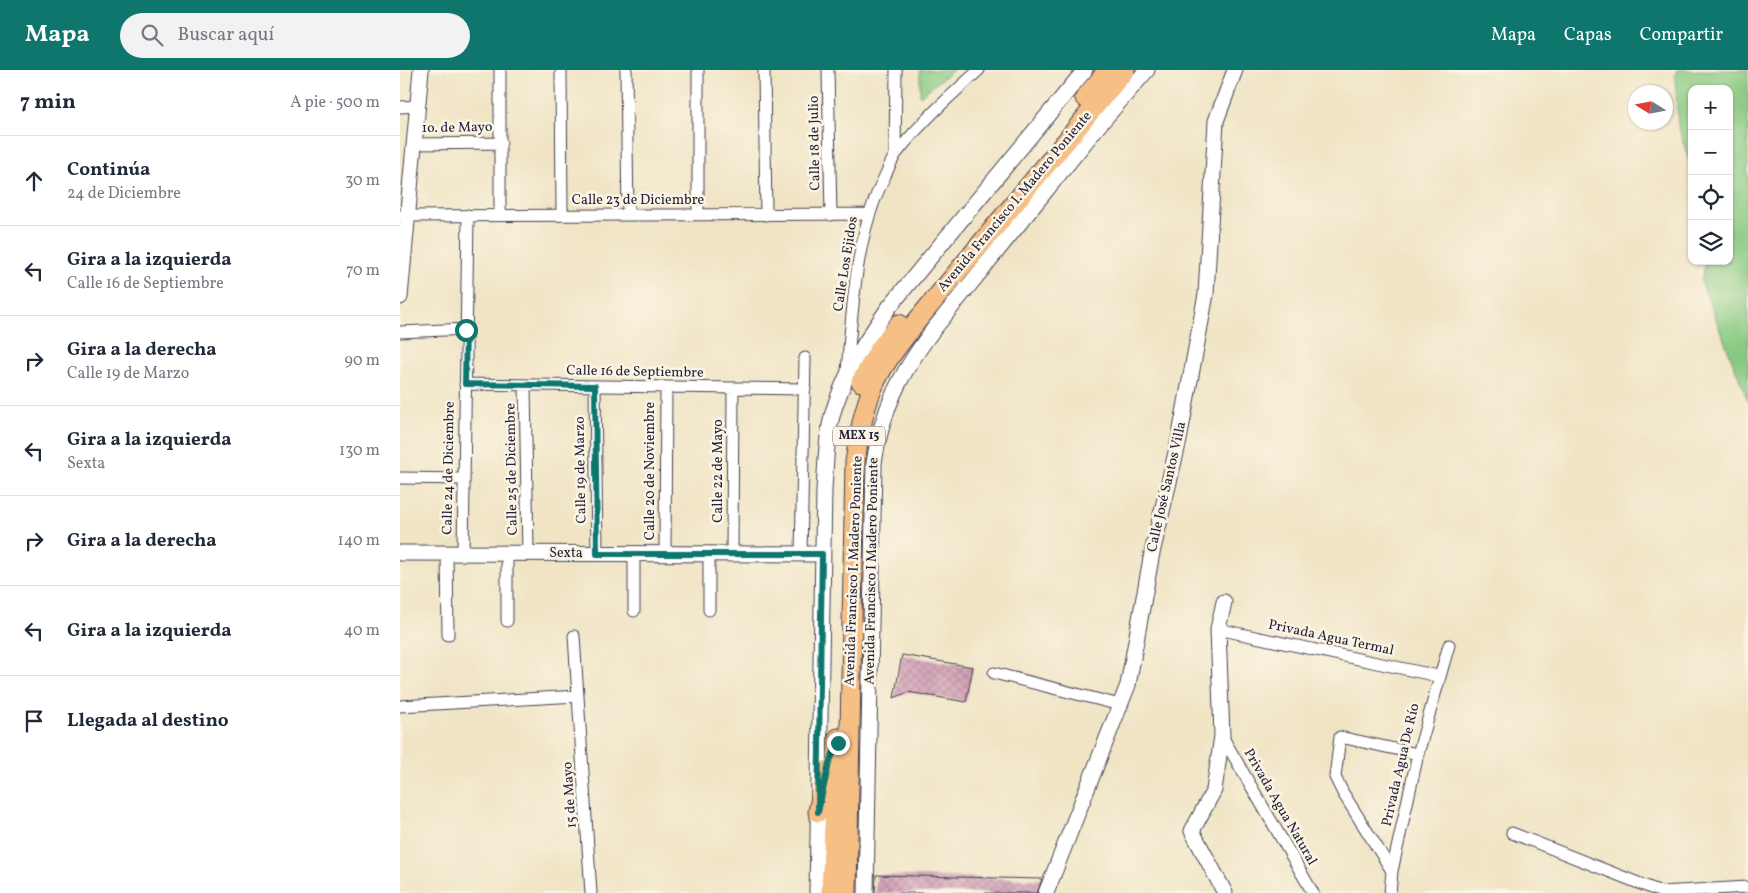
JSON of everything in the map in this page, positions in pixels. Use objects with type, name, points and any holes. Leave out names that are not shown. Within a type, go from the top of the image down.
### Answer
[{"type":"main road","name":"Avenida Francisco I. Madero Poniente","points":[[824,886],[838,743],[843,462],[847,433],[861,382],[879,350],[905,315],[1108,70]]},
{"type":"main road","name":"Avenida Francisco I. Madero Poniente","points":[[847,893],[855,462],[860,433],[871,394],[891,355],[916,322],[1125,70]]},
{"type":"main road","points":[[818,812],[829,763],[838,743]]},
{"type":"street","points":[[400,297],[404,216],[414,144],[421,70]]},
{"type":"street","name":"1o. de Mayo","points":[[500,70],[500,214]]},
{"type":"street","points":[[561,70],[562,214]]},
{"type":"street","points":[[626,70],[628,215]]},
{"type":"street","points":[[698,70],[698,215]]},
{"type":"street","points":[[764,70],[766,215]]},
{"type":"street","name":"Calle 18 de Julio","points":[[828,70],[831,215]]},
{"type":"street","points":[[895,155],[896,70]]},
{"type":"street","name":"Calle Los Ejidos","points":[[845,383],[856,278],[869,214],[895,155],[938,107],[979,70]]},
{"type":"street","name":"Avenida Francisco I. Madero Poniente","points":[[824,886],[818,812],[822,554],[824,490],[829,432],[836,403],[862,346],[890,306],[1085,70]]},
{"type":"street","name":"Avenida Francisco I Madero Poniente","points":[[866,893],[874,463],[884,413],[894,389],[911,359],[933,330],[1099,125],[1147,70]]},
{"type":"street","name":"Calle José Santos Villa","points":[[1046,893],[1128,685],[1152,553],[1179,440],[1206,294],[1216,121],[1235,70]]},
{"type":"street","points":[[400,107],[418,106]]},
{"type":"street","name":"1o. de Mayo","points":[[414,144],[501,143]]},
{"type":"street","name":"Calle 23 de Diciembre","points":[[404,216],[500,214],[869,214]]},
{"type":"street","name":"Calle 24 de Diciembre","points":[[463,553],[468,215]]},
{"type":"street","points":[[400,332],[466,330]]},
{"type":"street","points":[[801,554],[805,358]]},
{"type":"street","name":"Calle 16 de Septiembre","points":[[465,384],[804,389]]},
{"type":"street","name":"Calle 25 de Diciembre","points":[[525,385],[528,553]]},
{"type":"street","name":"Calle 19 de Marzo","points":[[595,386],[597,554]]},
{"type":"street","name":"Calle 20 de Noviembre","points":[[665,554],[666,387]]},
{"type":"street","name":"Calle 22 de Mayo","points":[[732,554],[733,388]]},
{"type":"street","points":[[400,478],[464,479]]},
{"type":"street","name":"Sexta","points":[[400,553],[822,554]]},
{"type":"street","points":[[447,553],[448,635]]},
{"type":"street","points":[[507,553],[508,621]]},
{"type":"street","points":[[634,554],[634,611]]},
{"type":"street","points":[[709,554],[709,610]]},
{"type":"street","points":[[1224,602],[1218,628],[1222,736],[1214,790],[1192,831],[1225,893]]},
{"type":"street","name":"Privada Agua Termal","points":[[1218,628],[1438,676]]},
{"type":"street","name":"15 de Mayo","points":[[574,636],[591,893]]},
{"type":"street","name":"Privada Agua De Río","points":[[1390,893],[1392,872],[1418,754],[1438,676],[1449,645]]},
{"type":"street","points":[[994,673],[1120,705]]},
{"type":"street","points":[[400,706],[578,696]]},
{"type":"street","name":"Privada Agua Natural","points":[[1222,736],[1313,893]]},
{"type":"street","points":[[1392,872],[1335,777],[1340,737],[1418,754]]},
{"type":"street","points":[[1512,833],[1661,892],[1748,887]]},
{"type":"green space","points":[[920,70],[953,70],[920,96]]},
{"type":"green space","points":[[1677,70],[1748,70],[1748,401],[1701,281],[1705,265],[1733,265],[1733,85],[1688,85],[1688,158],[1678,125],[1675,75]]},
{"type":"building","points":[[902,655],[973,667],[966,702],[908,692],[894,698]]},
{"type":"building","points":[[876,875],[1042,879],[1037,893],[875,893]]},
{"type":"route","points":[[466,330],[465,384],[595,386],[597,554],[822,554],[818,812],[829,763],[838,743]]}]
